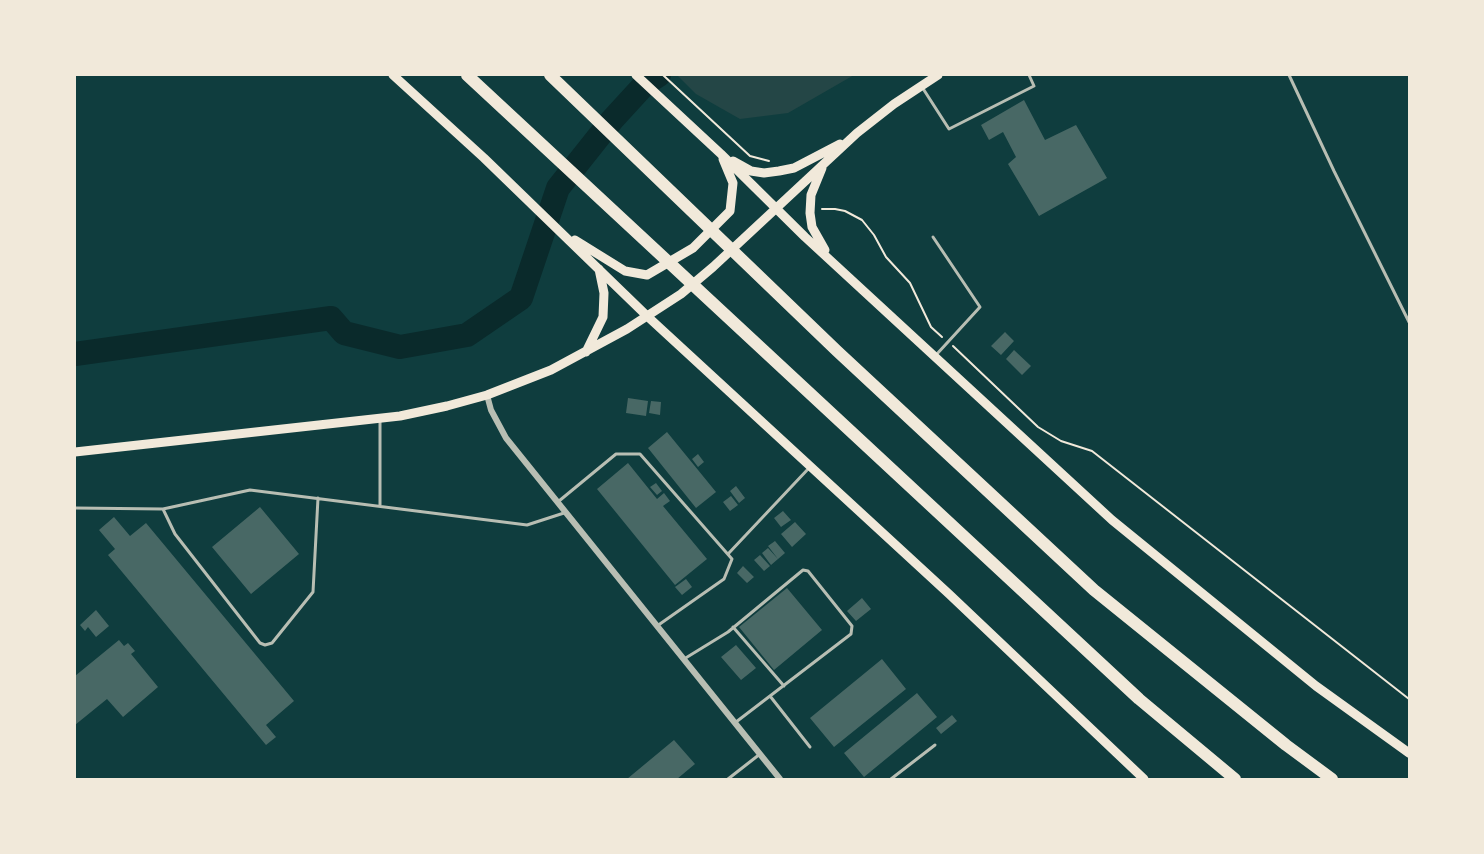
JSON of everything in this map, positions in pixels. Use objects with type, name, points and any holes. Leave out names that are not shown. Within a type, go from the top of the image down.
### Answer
[{"type":"highway","points":[[467,75],[1139,699],[1235,779]]},
{"type":"highway","points":[[550,75],[923,431],[1094,590],[1286,745],[1332,779]]},
{"type":"main road","points":[[393,75],[484,158],[647,316],[949,594],[1144,779]]},
{"type":"main road","points":[[636,75],[776,209],[1112,520],[1316,686],[1409,753]]},
{"type":"main road","points":[[75,452],[380,418],[447,406],[487,395],[551,370],[585,353],[681,294],[851,138],[894,104],[938,75]]},
{"type":"main road","points":[[721,154],[751,171],[777,172],[794,168],[851,138]]},
{"type":"main road","points":[[560,231],[625,271],[647,274],[693,248],[730,211],[733,183],[721,154]]},
{"type":"main road","points":[[824,164],[811,195],[810,213],[812,227],[817,238],[837,266]]},
{"type":"main road","points":[[585,353],[603,317],[604,293],[597,267]]},
{"type":"street","points":[[487,395],[506,438],[780,779]]},
{"type":"lane","points":[[921,86],[949,129],[1034,86],[1029,75]]},
{"type":"lane","points":[[1289,75],[1409,322]]},
{"type":"lane","points":[[933,237],[980,307],[935,357]]},
{"type":"lane","points":[[380,418],[380,506]]},
{"type":"lane","points":[[558,502],[616,454],[640,454],[732,559],[724,579],[656,626]]},
{"type":"lane","points":[[728,554],[810,466]]},
{"type":"lane","points":[[75,508],[163,509],[250,490],[527,525],[565,512]]},
{"type":"lane","points":[[163,509],[175,534],[260,643],[266,645],[272,643],[313,592],[318,498]]},
{"type":"lane","points":[[683,660],[733,627],[803,570],[808,571],[852,626],[851,634],[734,723]]},
{"type":"lane","points":[[733,627],[783,686]]},
{"type":"lane","points":[[770,696],[810,747]]},
{"type":"lane","points":[[891,779],[934,745]]},
{"type":"lane","points":[[728,779],[760,754]]},
{"type":"path","points":[[663,75],[750,156],[768,161],[769,165]]},
{"type":"path","points":[[818,208],[835,208],[862,220],[886,257],[910,283],[931,327],[1038,427],[1061,441],[1092,451],[1409,699]]},
{"type":"shaded area","points":[[677,75],[854,75],[788,113],[740,119],[696,94]]},
{"type":"building","points":[[1024,100],[1045,140],[1076,125],[1107,178],[1039,216],[1008,164],[1016,157],[1003,132],[989,140],[981,125]]},
{"type":"building","points":[[1005,332],[1014,341],[1001,355],[991,346]]},
{"type":"building","points":[[1014,350],[1031,366],[1022,375],[1006,359]]},
{"type":"building","points":[[628,398],[648,401],[646,416],[626,413]]},
{"type":"building","points":[[651,401],[661,402],[660,415],[649,413]]},
{"type":"building","points":[[667,432],[716,492],[696,508],[648,448]]},
{"type":"building","points":[[698,454],[704,462],[698,467],[692,459]]},
{"type":"building","points":[[628,463],[657,499],[664,493],[670,501],[663,506],[707,559],[675,585],[597,489]]},
{"type":"building","points":[[656,483],[662,491],[657,495],[650,487]]},
{"type":"building","points":[[736,486],[745,498],[739,503],[730,491]]},
{"type":"building","points":[[731,496],[738,505],[730,511],[723,502]]},
{"type":"building","points":[[260,507],[299,554],[251,594],[212,547]]},
{"type":"building","points":[[783,511],[791,520],[781,527],[774,518]]},
{"type":"building","points":[[114,517],[130,536],[146,523],[294,701],[266,725],[276,737],[266,745],[108,555],[115,549],[99,530]]},
{"type":"building","points":[[795,522],[806,534],[792,547],[781,534]]},
{"type":"building","points":[[775,541],[785,553],[778,559],[768,546]]},
{"type":"building","points":[[768,548],[778,559],[771,565],[762,553]]},
{"type":"building","points":[[760,555],[770,566],[764,571],[754,560]]},
{"type":"building","points":[[743,566],[754,577],[747,583],[737,573]]},
{"type":"building","points":[[686,579],[692,587],[682,595],[675,587]]},
{"type":"building","points":[[787,588],[822,630],[774,670],[739,627]]},
{"type":"building","points":[[862,598],[871,609],[856,621],[847,611]]},
{"type":"building","points":[[96,610],[109,626],[96,637],[88,627],[85,631],[80,625]]},
{"type":"building","points":[[119,640],[124,646],[128,643],[135,651],[131,654],[158,687],[123,717],[107,699],[75,725],[75,676]]},
{"type":"building","points":[[736,645],[756,668],[741,680],[721,657]]},
{"type":"building","points":[[882,659],[906,689],[834,747],[810,718]]},
{"type":"building","points":[[917,693],[937,717],[864,777],[844,753]]},
{"type":"building","points":[[952,715],[957,721],[941,734],[936,728]]},
{"type":"building","points":[[674,740],[695,764],[677,779],[627,779]]},
{"type":"waterway","points":[[75,354],[331,318],[344,333],[400,347],[467,335],[521,298],[558,188],[612,120],[645,84],[659,75]]}]
